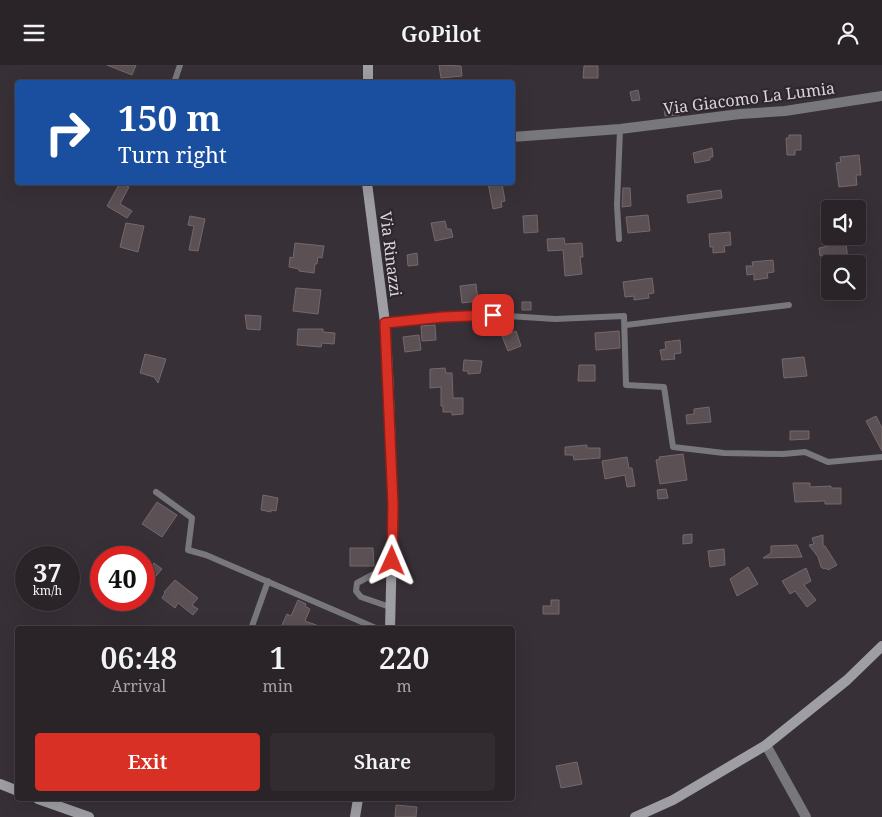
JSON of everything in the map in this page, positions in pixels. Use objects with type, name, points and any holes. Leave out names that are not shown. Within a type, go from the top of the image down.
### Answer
[{"type":"street","points":[[368,65],[368,80]]},
{"type":"street","name":"Via Giacomo La Lumia","points":[[515,137],[620,129],[740,114],[785,111],[882,96]]},
{"type":"street","name":"Via Rinazzi","points":[[368,185],[385,323],[393,505],[390,626]]},
{"type":"street","points":[[636,817],[673,799],[766,745],[846,680],[882,646]]},
{"type":"street","points":[[766,745],[806,817]]},
{"type":"street","points":[[0,784],[15,790]]},
{"type":"street","points":[[44,801],[89,817]]},
{"type":"street","points":[[355,817],[358,801]]},
{"type":"lane","points":[[175,80],[180,65]]},
{"type":"lane","points":[[620,129],[617,205],[620,239]]},
{"type":"lane","points":[[626,325],[789,305]]},
{"type":"lane","points":[[385,323],[443,317],[493,315],[555,319],[624,316],[626,325],[626,385],[664,387],[673,447],[724,453],[783,454],[805,452],[828,462],[882,457]]},
{"type":"lane","points":[[156,492],[192,518],[188,550],[206,555],[371,626]]},
{"type":"lane","points":[[372,575],[357,583],[356,591],[361,597],[390,607]]},
{"type":"lane","points":[[252,626],[268,581]]},
{"type":"building","points":[[107,65],[136,65],[132,75]]},
{"type":"building","points":[[439,65],[461,66],[462,76],[441,78]]},
{"type":"building","points":[[584,66],[598,66],[598,78],[583,78]]},
{"type":"building","points":[[638,90],[640,100],[632,101],[630,92]]},
{"type":"building","points":[[679,106],[680,115],[665,116],[664,108]]},
{"type":"building","points":[[789,135],[801,135],[801,150],[795,150],[795,155],[787,155],[786,138],[789,138]]},
{"type":"building","points":[[712,148],[713,157],[710,157],[710,160],[695,163],[693,153]]},
{"type":"building","points":[[859,155],[861,175],[856,175],[857,185],[839,187],[836,163],[841,162],[840,157]]},
{"type":"building","points":[[119,185],[129,187],[120,204],[132,211],[127,218],[107,206]]},
{"type":"building","points":[[488,185],[502,185],[505,201],[501,202],[502,207],[493,209]]},
{"type":"building","points":[[623,188],[630,188],[631,206],[622,207]]},
{"type":"building","points":[[721,190],[722,198],[688,203],[687,195]]},
{"type":"building","points":[[537,215],[538,232],[524,233],[523,216]]},
{"type":"building","points":[[648,215],[650,231],[628,233],[626,217]]},
{"type":"building","points":[[190,216],[205,219],[198,251],[189,250],[194,226],[188,225]]},
{"type":"building","points":[[445,221],[447,229],[451,229],[453,237],[435,241],[431,223]]},
{"type":"building","points":[[126,223],[144,226],[138,252],[120,247]]},
{"type":"building","points":[[730,232],[731,245],[724,246],[725,252],[713,253],[713,247],[710,247],[709,234]]},
{"type":"building","points":[[564,238],[565,244],[582,243],[583,257],[580,257],[582,274],[565,276],[563,250],[548,251],[547,239]]},
{"type":"building","points":[[295,243],[324,246],[322,258],[318,257],[314,273],[299,271],[299,269],[289,267],[290,257],[293,258]]},
{"type":"building","points":[[846,245],[847,255],[820,256],[819,248]]},
{"type":"building","points":[[417,253],[418,265],[408,266],[407,255]]},
{"type":"building","points":[[773,260],[774,272],[767,273],[768,278],[754,280],[754,274],[747,275],[746,266],[753,266],[752,262]]},
{"type":"building","points":[[652,278],[654,293],[648,294],[649,298],[634,300],[634,296],[625,297],[623,282]]},
{"type":"building","points":[[476,284],[478,301],[462,303],[460,286]]},
{"type":"building","points":[[296,288],[321,290],[318,314],[293,311]]},
{"type":"building","points":[[522,302],[531,302],[531,310],[522,310]]},
{"type":"building","points":[[245,315],[261,316],[260,330],[247,329]]},
{"type":"building","points":[[435,325],[436,340],[422,341],[421,326]]},
{"type":"building","points":[[298,329],[323,329],[323,332],[335,333],[334,344],[322,343],[321,347],[297,345]]},
{"type":"building","points":[[516,331],[521,346],[508,351],[502,336]]},
{"type":"building","points":[[619,331],[620,348],[596,350],[595,333]]},
{"type":"building","points":[[419,335],[421,350],[405,352],[403,337]]},
{"type":"building","points":[[680,340],[681,353],[674,354],[675,359],[662,360],[660,350],[666,349],[665,342]]},
{"type":"building","points":[[145,354],[166,359],[158,383],[154,377],[140,373]]},
{"type":"building","points":[[804,357],[807,376],[784,378],[782,359]]},
{"type":"building","points":[[464,360],[482,361],[480,373],[468,374],[468,371],[463,371]]},
{"type":"building","points":[[579,365],[595,365],[595,381],[578,381]]},
{"type":"building","points":[[445,368],[446,373],[452,373],[453,398],[463,398],[463,414],[452,415],[452,412],[443,412],[443,406],[441,406],[441,387],[430,388],[430,369]]},
{"type":"building","points":[[709,407],[711,422],[687,424],[686,415],[694,414],[694,409]]},
{"type":"building","points":[[876,416],[882,428],[882,451],[866,421]]},
{"type":"building","points":[[790,431],[809,431],[809,439],[790,440]]},
{"type":"building","points":[[587,445],[587,448],[600,448],[600,458],[574,460],[573,455],[565,455],[565,447]]},
{"type":"building","points":[[683,454],[687,480],[660,484],[656,460],[660,459],[659,457]]},
{"type":"building","points":[[627,457],[629,468],[632,468],[635,486],[627,487],[625,475],[605,479],[602,461]]},
{"type":"building","points":[[793,483],[810,483],[810,487],[831,486],[831,488],[841,488],[841,504],[825,504],[825,501],[795,502]]},
{"type":"building","points":[[666,489],[668,498],[658,499],[657,490]]},
{"type":"building","points":[[263,495],[278,498],[276,511],[261,510]]},
{"type":"building","points":[[157,502],[177,515],[162,537],[142,524]]},
{"type":"building","points":[[692,534],[692,543],[683,544],[683,535]]},
{"type":"building","points":[[823,535],[823,546],[825,546],[837,565],[828,570],[821,567],[818,557],[809,545],[814,544],[812,538]]},
{"type":"building","points":[[797,545],[802,557],[763,558],[771,553],[771,546]]},
{"type":"building","points":[[350,548],[373,548],[374,566],[350,566]]},
{"type":"building","points":[[724,549],[725,565],[710,567],[708,551]]},
{"type":"building","points":[[155,564],[162,569],[155,577]]},
{"type":"building","points":[[748,567],[758,584],[737,596],[730,579]]},
{"type":"building","points":[[806,568],[811,581],[804,585],[816,600],[807,607],[795,591],[790,594],[782,581]]},
{"type":"building","points":[[175,580],[198,598],[192,605],[198,609],[193,615],[178,603],[175,608],[162,598],[164,592]]},
{"type":"building","points":[[298,600],[306,604],[305,606],[310,609],[305,621],[319,626],[281,626],[287,614],[291,616]]},
{"type":"building","points":[[551,600],[559,600],[559,614],[543,614],[543,606],[551,606]]},
{"type":"building","points":[[577,762],[582,784],[561,788],[556,766]]},
{"type":"building","points":[[396,805],[417,807],[416,817],[395,817]]},
{"type":"route","points":[[392,561],[393,505],[385,323],[443,317],[493,315]]}]
